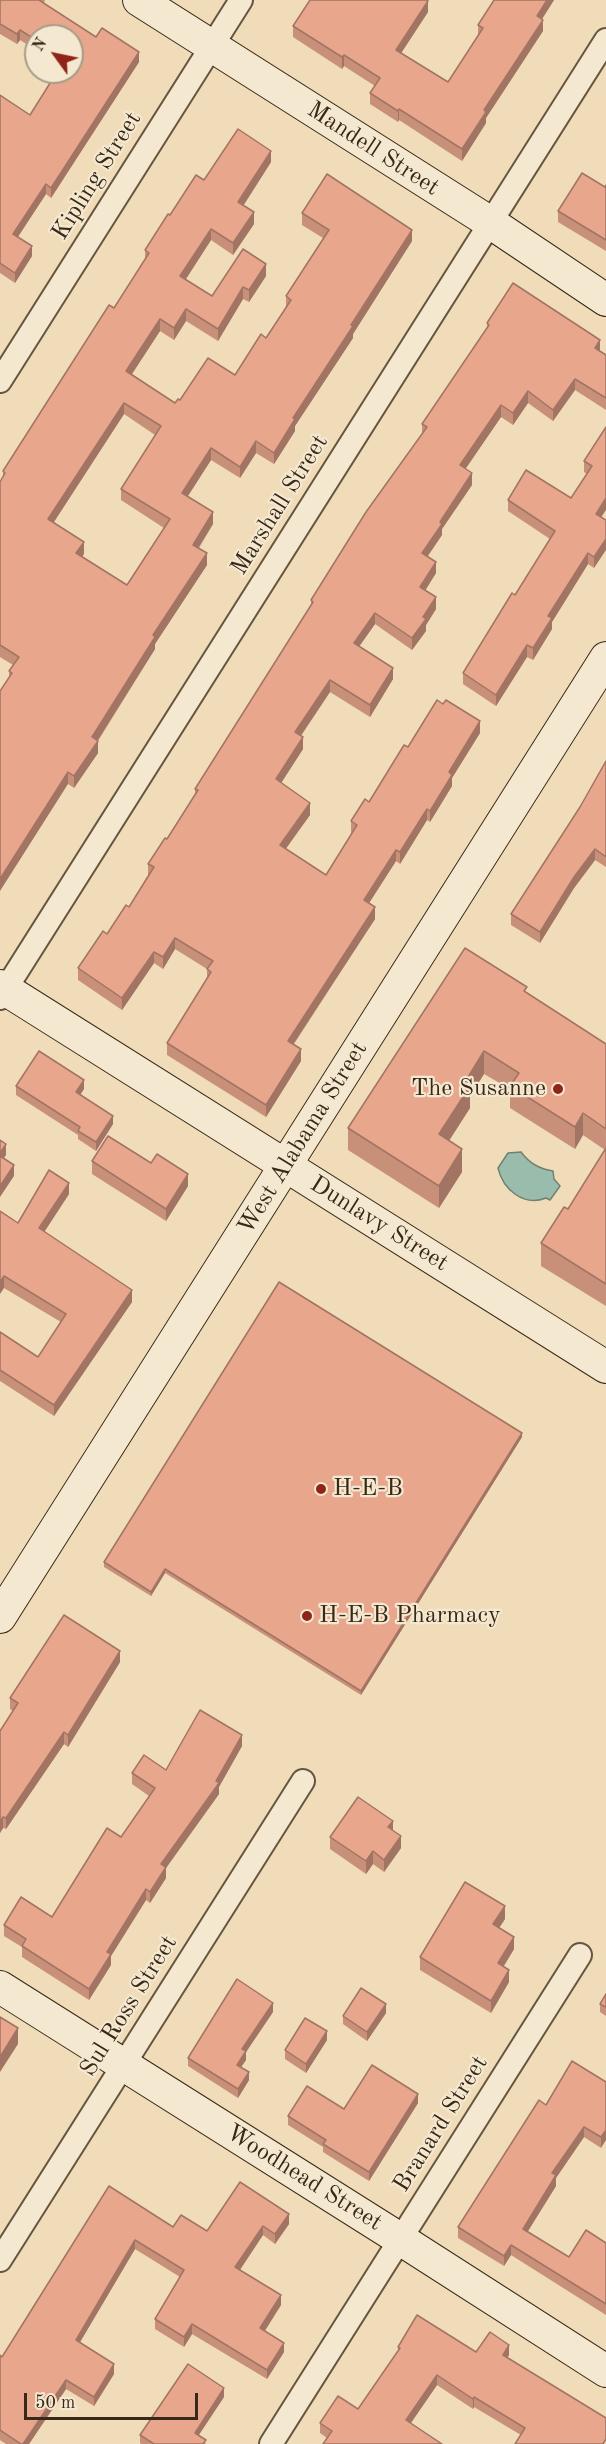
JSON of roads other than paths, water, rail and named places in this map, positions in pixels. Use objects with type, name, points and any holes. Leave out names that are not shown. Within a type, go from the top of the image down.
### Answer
[{"type":"street","name":"Mandell Street","points":[[139,0],[491,223],[606,300]]},
{"type":"street","name":"Kipling Street","points":[[0,381],[241,0]]},
{"type":"street","name":"Marshall Street","points":[[2,991],[606,40]]},
{"type":"street","name":"West Alabama Street","points":[[0,1617],[606,658]]},
{"type":"street","name":"Dunlavy Street","points":[[2,991],[606,1367]]},
{"type":"street","name":"Sul Ross Street","points":[[0,2260],[303,1780]]},
{"type":"street","name":"Branard Street","points":[[271,2444],[580,1955]]},
{"type":"street","name":"Woodhead Street","points":[[0,1987],[606,2371]]},
{"type":"place","name":"The Susanne","points":[[558,1089]]},
{"type":"place","name":"H-E-B","points":[[321,1489]]},
{"type":"place","name":"H-E-B Pharmacy","points":[[307,1616]]}]
